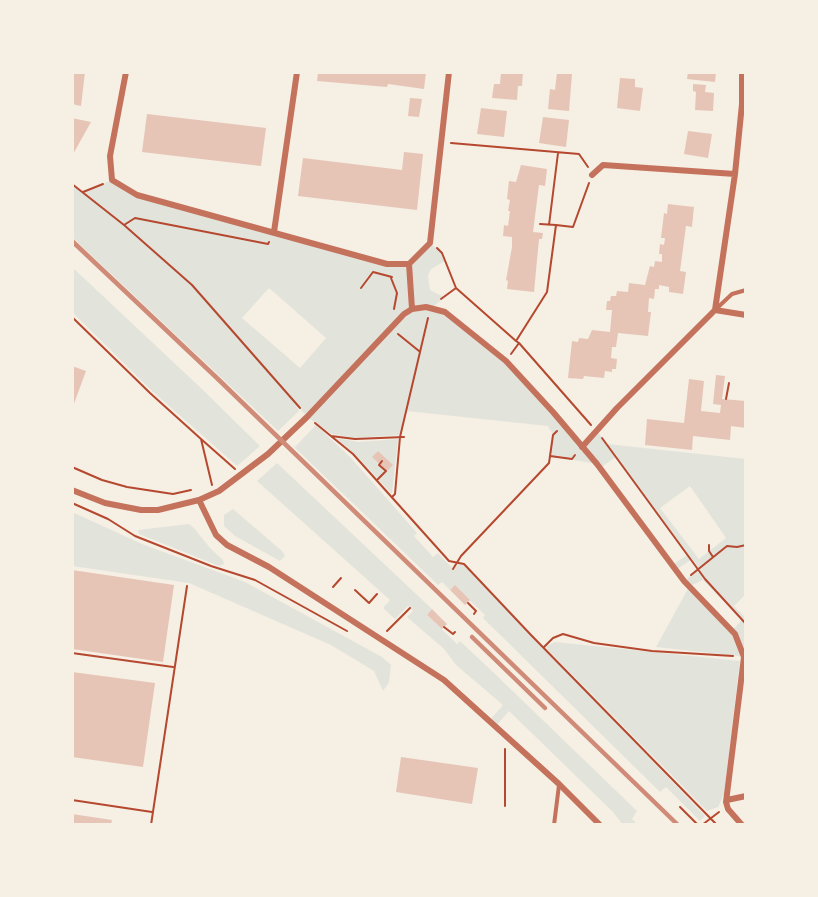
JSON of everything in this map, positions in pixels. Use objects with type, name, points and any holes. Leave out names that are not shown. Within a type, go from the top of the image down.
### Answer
[{"type":"street","points":[[126,72],[110,156],[112,180],[137,195],[387,264],[409,264],[430,243],[449,72]]},
{"type":"street","points":[[274,232],[297,72]]},
{"type":"street","points":[[582,447],[715,310],[744,105],[742,72]]},
{"type":"street","points":[[592,175],[603,165],[735,174]]},
{"type":"street","points":[[409,264],[412,309]]},
{"type":"street","points":[[72,490],[105,503],[141,510],[158,510],[199,500],[213,493],[238,472],[268,454],[307,417],[391,327],[412,309],[433,308],[450,316],[506,361],[564,425],[597,464],[684,581],[735,634],[745,657],[727,800],[728,809],[742,825]]},
{"type":"street","points":[[715,310],[746,315]]},
{"type":"street","points":[[199,500],[216,535],[227,545],[268,567],[444,680],[559,784],[600,825]]},
{"type":"street","points":[[727,800],[746,796]]},
{"type":"lane","points":[[715,310],[732,294],[746,290]]},
{"type":"lane","points":[[554,825],[559,784]]},
{"type":"path","points":[[440,142],[579,154],[592,175],[573,227],[540,224]]},
{"type":"path","points":[[549,225],[558,152]]},
{"type":"path","points":[[83,192],[112,180]]},
{"type":"path","points":[[72,184],[124,225],[204,296],[307,417],[352,454],[449,561],[464,564],[717,825]]},
{"type":"path","points":[[124,225],[135,218],[268,244],[274,232]]},
{"type":"path","points":[[516,341],[547,292],[555,225]]},
{"type":"path","points":[[430,243],[442,253],[456,288],[519,344],[597,431],[705,579],[746,624]]},
{"type":"path","points":[[391,278],[399,264]]},
{"type":"path","points":[[361,288],[373,272],[391,278],[397,299],[396,306],[389,317],[391,327],[419,351]]},
{"type":"path","points":[[391,498],[395,494],[400,437],[428,318],[433,308],[456,288]]},
{"type":"path","points":[[72,317],[150,393],[238,472]]},
{"type":"path","points":[[506,361],[519,344]]},
{"type":"path","points":[[726,399],[729,383]]},
{"type":"path","points":[[453,569],[461,556],[549,463],[553,435],[564,425]]},
{"type":"path","points":[[331,436],[355,440],[405,437]]},
{"type":"path","points":[[201,439],[213,493]]},
{"type":"path","points":[[550,456],[572,459],[582,447]]},
{"type":"path","points":[[377,480],[386,471],[379,465],[382,461]]},
{"type":"path","points":[[397,465],[402,463]]},
{"type":"path","points":[[72,467],[102,480],[127,487],[173,494],[192,490]]},
{"type":"path","points":[[229,474],[238,472]]},
{"type":"path","points":[[72,503],[108,519],[135,536],[211,566],[255,580],[353,634]]},
{"type":"path","points":[[427,545],[431,541]]},
{"type":"path","points":[[709,545],[709,551],[713,557]]},
{"type":"path","points":[[684,581],[728,546],[746,545]]},
{"type":"path","points":[[333,586],[340,578]]},
{"type":"path","points":[[151,825],[187,586]]},
{"type":"path","points":[[355,590],[369,603],[377,594]]},
{"type":"path","points":[[468,603],[476,611],[474,614]]},
{"type":"path","points":[[380,637],[410,608]]},
{"type":"path","points":[[444,627],[453,634],[455,632]]},
{"type":"path","points":[[543,648],[553,638],[563,634],[594,643],[652,651],[745,657]]},
{"type":"path","points":[[72,653],[173,667]]},
{"type":"path","points":[[505,734],[505,806]]},
{"type":"path","points":[[72,800],[153,812]]},
{"type":"path","points":[[680,807],[700,825],[710,818]]},
{"type":"shaded area","points":[[112,180],[137,195],[387,264],[409,264],[430,243],[442,253],[445,261],[431,269],[428,275],[430,290],[444,297],[433,307],[445,312],[506,361],[582,447],[597,431],[607,444],[746,459],[746,594],[734,606],[746,618],[746,657],[656,647],[689,587],[684,581],[699,569],[692,559],[676,570],[672,565],[687,555],[616,457],[600,468],[597,464],[550,456],[553,435],[548,426],[406,411],[400,435],[355,438],[332,434],[307,417],[292,399],[299,411],[278,431],[72,237],[72,184],[83,192]],"holes":[[[269,288],[326,338],[300,368],[242,318]],[[690,486],[726,538],[699,559],[660,508]],[[703,580],[742,620],[732,630],[690,586]]]},
{"type":"shaded area","points":[[72,267],[260,446],[237,466],[152,391],[72,312]]},
{"type":"shaded area","points":[[316,425],[350,457],[374,484],[417,533],[414,536],[433,557],[438,553],[454,570],[458,564],[463,564],[705,816],[700,821],[666,787],[660,792],[483,618],[485,615],[455,586],[450,590],[442,582],[438,585],[292,445],[295,447]]},
{"type":"shaded area","points":[[335,438],[359,442],[398,439],[392,494],[355,454]]},
{"type":"shaded area","points":[[277,463],[432,609],[427,615],[457,644],[460,641],[637,811],[632,819],[638,825],[623,825],[613,812],[509,711],[496,726],[490,720],[503,705],[456,665],[444,649],[407,617],[413,611],[408,606],[395,619],[383,608],[390,600],[257,481]]},
{"type":"shaded area","points":[[233,509],[282,551],[285,556],[280,561],[235,536],[224,526],[224,515]]},
{"type":"shaded area","points":[[72,512],[142,544],[245,582],[382,657],[391,665],[389,682],[383,691],[374,671],[331,645],[189,583],[72,566]]},
{"type":"shaded area","points":[[189,524],[223,560],[224,564],[219,566],[139,534],[138,530]]},
{"type":"shaded area","points":[[555,642],[740,661],[724,794],[718,807],[707,811],[545,647]]},
{"type":"building","points":[[72,72],[85,72],[81,106],[72,104]]},
{"type":"building","points":[[318,72],[426,72],[424,89],[388,84],[387,87],[317,81]]},
{"type":"building","points":[[501,72],[523,72],[522,86],[518,86],[517,100],[492,98],[494,84],[500,84]]},
{"type":"building","points":[[688,72],[716,72],[715,82],[687,79]]},
{"type":"building","points":[[557,73],[572,74],[569,111],[548,109],[550,89],[555,90]]},
{"type":"building","points":[[620,78],[635,79],[635,87],[643,88],[640,111],[617,108]]},
{"type":"building","points":[[693,84],[706,85],[705,92],[714,93],[713,111],[695,110],[696,92],[693,91]]},
{"type":"building","points":[[410,98],[422,99],[419,117],[408,116]]},
{"type":"building","points":[[481,108],[507,111],[504,137],[477,134]]},
{"type":"building","points":[[147,114],[266,128],[261,166],[142,152]]},
{"type":"building","points":[[543,117],[569,120],[566,147],[539,143]]},
{"type":"building","points":[[72,118],[91,122],[72,156]]},
{"type":"building","points":[[688,131],[712,134],[708,158],[684,154]]},
{"type":"building","points":[[404,152],[423,154],[417,210],[298,196],[303,158],[402,170]]},
{"type":"building","points":[[521,165],[547,169],[545,186],[539,185],[533,232],[543,233],[542,239],[539,239],[534,292],[507,289],[508,281],[506,280],[512,247],[512,237],[503,236],[504,225],[508,226],[510,211],[508,211],[510,200],[507,199],[509,181],[516,182]]},
{"type":"building","points":[[668,204],[694,207],[692,227],[686,226],[680,271],[686,272],[683,294],[669,292],[669,287],[659,285],[659,289],[655,289],[654,299],[649,298],[648,312],[651,312],[648,336],[618,333],[616,347],[612,347],[611,358],[617,359],[616,369],[612,369],[612,372],[605,371],[604,378],[584,376],[583,379],[568,378],[572,341],[578,342],[579,338],[588,339],[592,330],[610,332],[612,310],[606,310],[607,301],[610,301],[611,296],[616,296],[617,291],[628,292],[629,283],[645,285],[650,266],[654,267],[655,261],[662,262],[662,254],[659,254],[660,244],[664,245],[665,238],[661,238],[664,213],[667,214]]},
{"type":"building","points":[[72,366],[86,371],[72,409]]},
{"type":"building","points":[[716,375],[725,376],[722,399],[746,401],[746,428],[731,426],[730,440],[693,436],[692,450],[645,445],[647,419],[684,423],[689,379],[704,381],[701,411],[720,413],[721,405],[713,404]]},
{"type":"building","points":[[378,451],[393,465],[387,471],[372,457]]},
{"type":"building","points":[[72,570],[174,585],[163,662],[72,649]]},
{"type":"building","points":[[455,585],[470,600],[465,605],[450,590]]},
{"type":"building","points":[[432,609],[447,624],[442,629],[427,615]]},
{"type":"building","points":[[72,672],[155,683],[143,767],[72,757]]},
{"type":"building","points":[[401,757],[478,768],[472,804],[396,792]]},
{"type":"building","points":[[72,814],[112,820],[111,825],[72,825]]},
{"type":"railway","points":[[72,241],[219,380],[678,825]]},
{"type":"railway","points":[[472,637],[545,708]]}]
